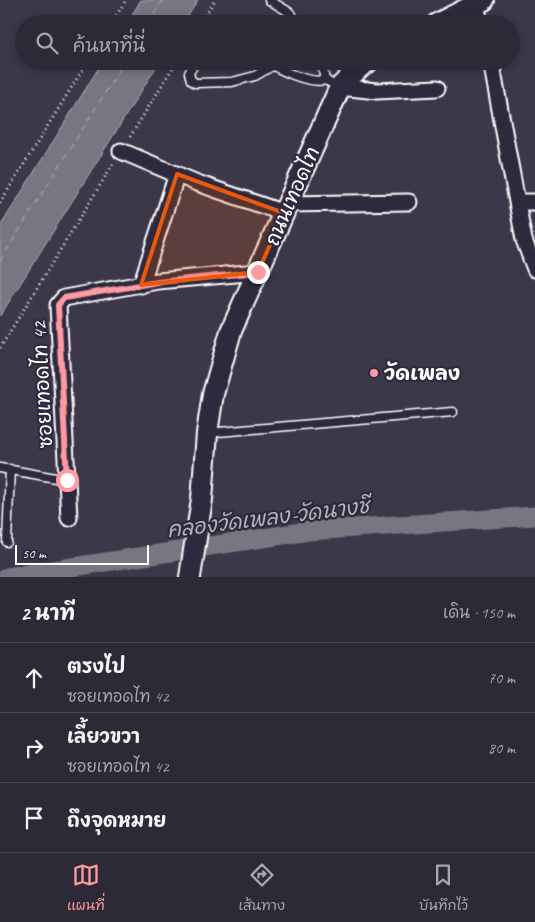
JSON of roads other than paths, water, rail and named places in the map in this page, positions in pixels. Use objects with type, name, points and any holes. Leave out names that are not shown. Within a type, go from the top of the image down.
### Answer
[{"type":"main road","points":[[455,15],[480,2]]},
{"type":"main road","name":"ถนนเทอดไท","points":[[191,570],[199,519],[213,394],[231,331],[286,208],[333,83],[354,70]]},
{"type":"street","points":[[480,2],[481,15]]},
{"type":"street","points":[[493,70],[524,240],[535,269]]},
{"type":"street","points":[[333,83],[377,91],[437,88]]},
{"type":"street","points":[[122,151],[176,174],[286,208],[409,202]]},
{"type":"street","points":[[141,285],[176,174]]},
{"type":"street","points":[[517,202],[535,202]]},
{"type":"street","name":"ซอยเทอดไท 42","points":[[69,518],[58,305],[64,298],[158,282],[258,272]]},
{"type":"lane","points":[[269,0],[291,15]]},
{"type":"lane","points":[[190,70],[191,80],[194,83],[232,82],[255,76],[262,70]]},
{"type":"lane","points":[[284,70],[312,81],[333,83]]},
{"type":"lane","points":[[323,70],[333,83]]},
{"type":"lane","points":[[208,433],[452,412]]},
{"type":"lane","points":[[0,468],[67,480]]},
{"type":"lane","points":[[7,542],[10,469]]},
{"type":"waterway","name":"คลองวัดเพลง-วัดนางชี","points":[[7,577],[309,531],[535,516]]},
{"type":"place","name":"วัดเพลง","points":[[374,373]]}]
